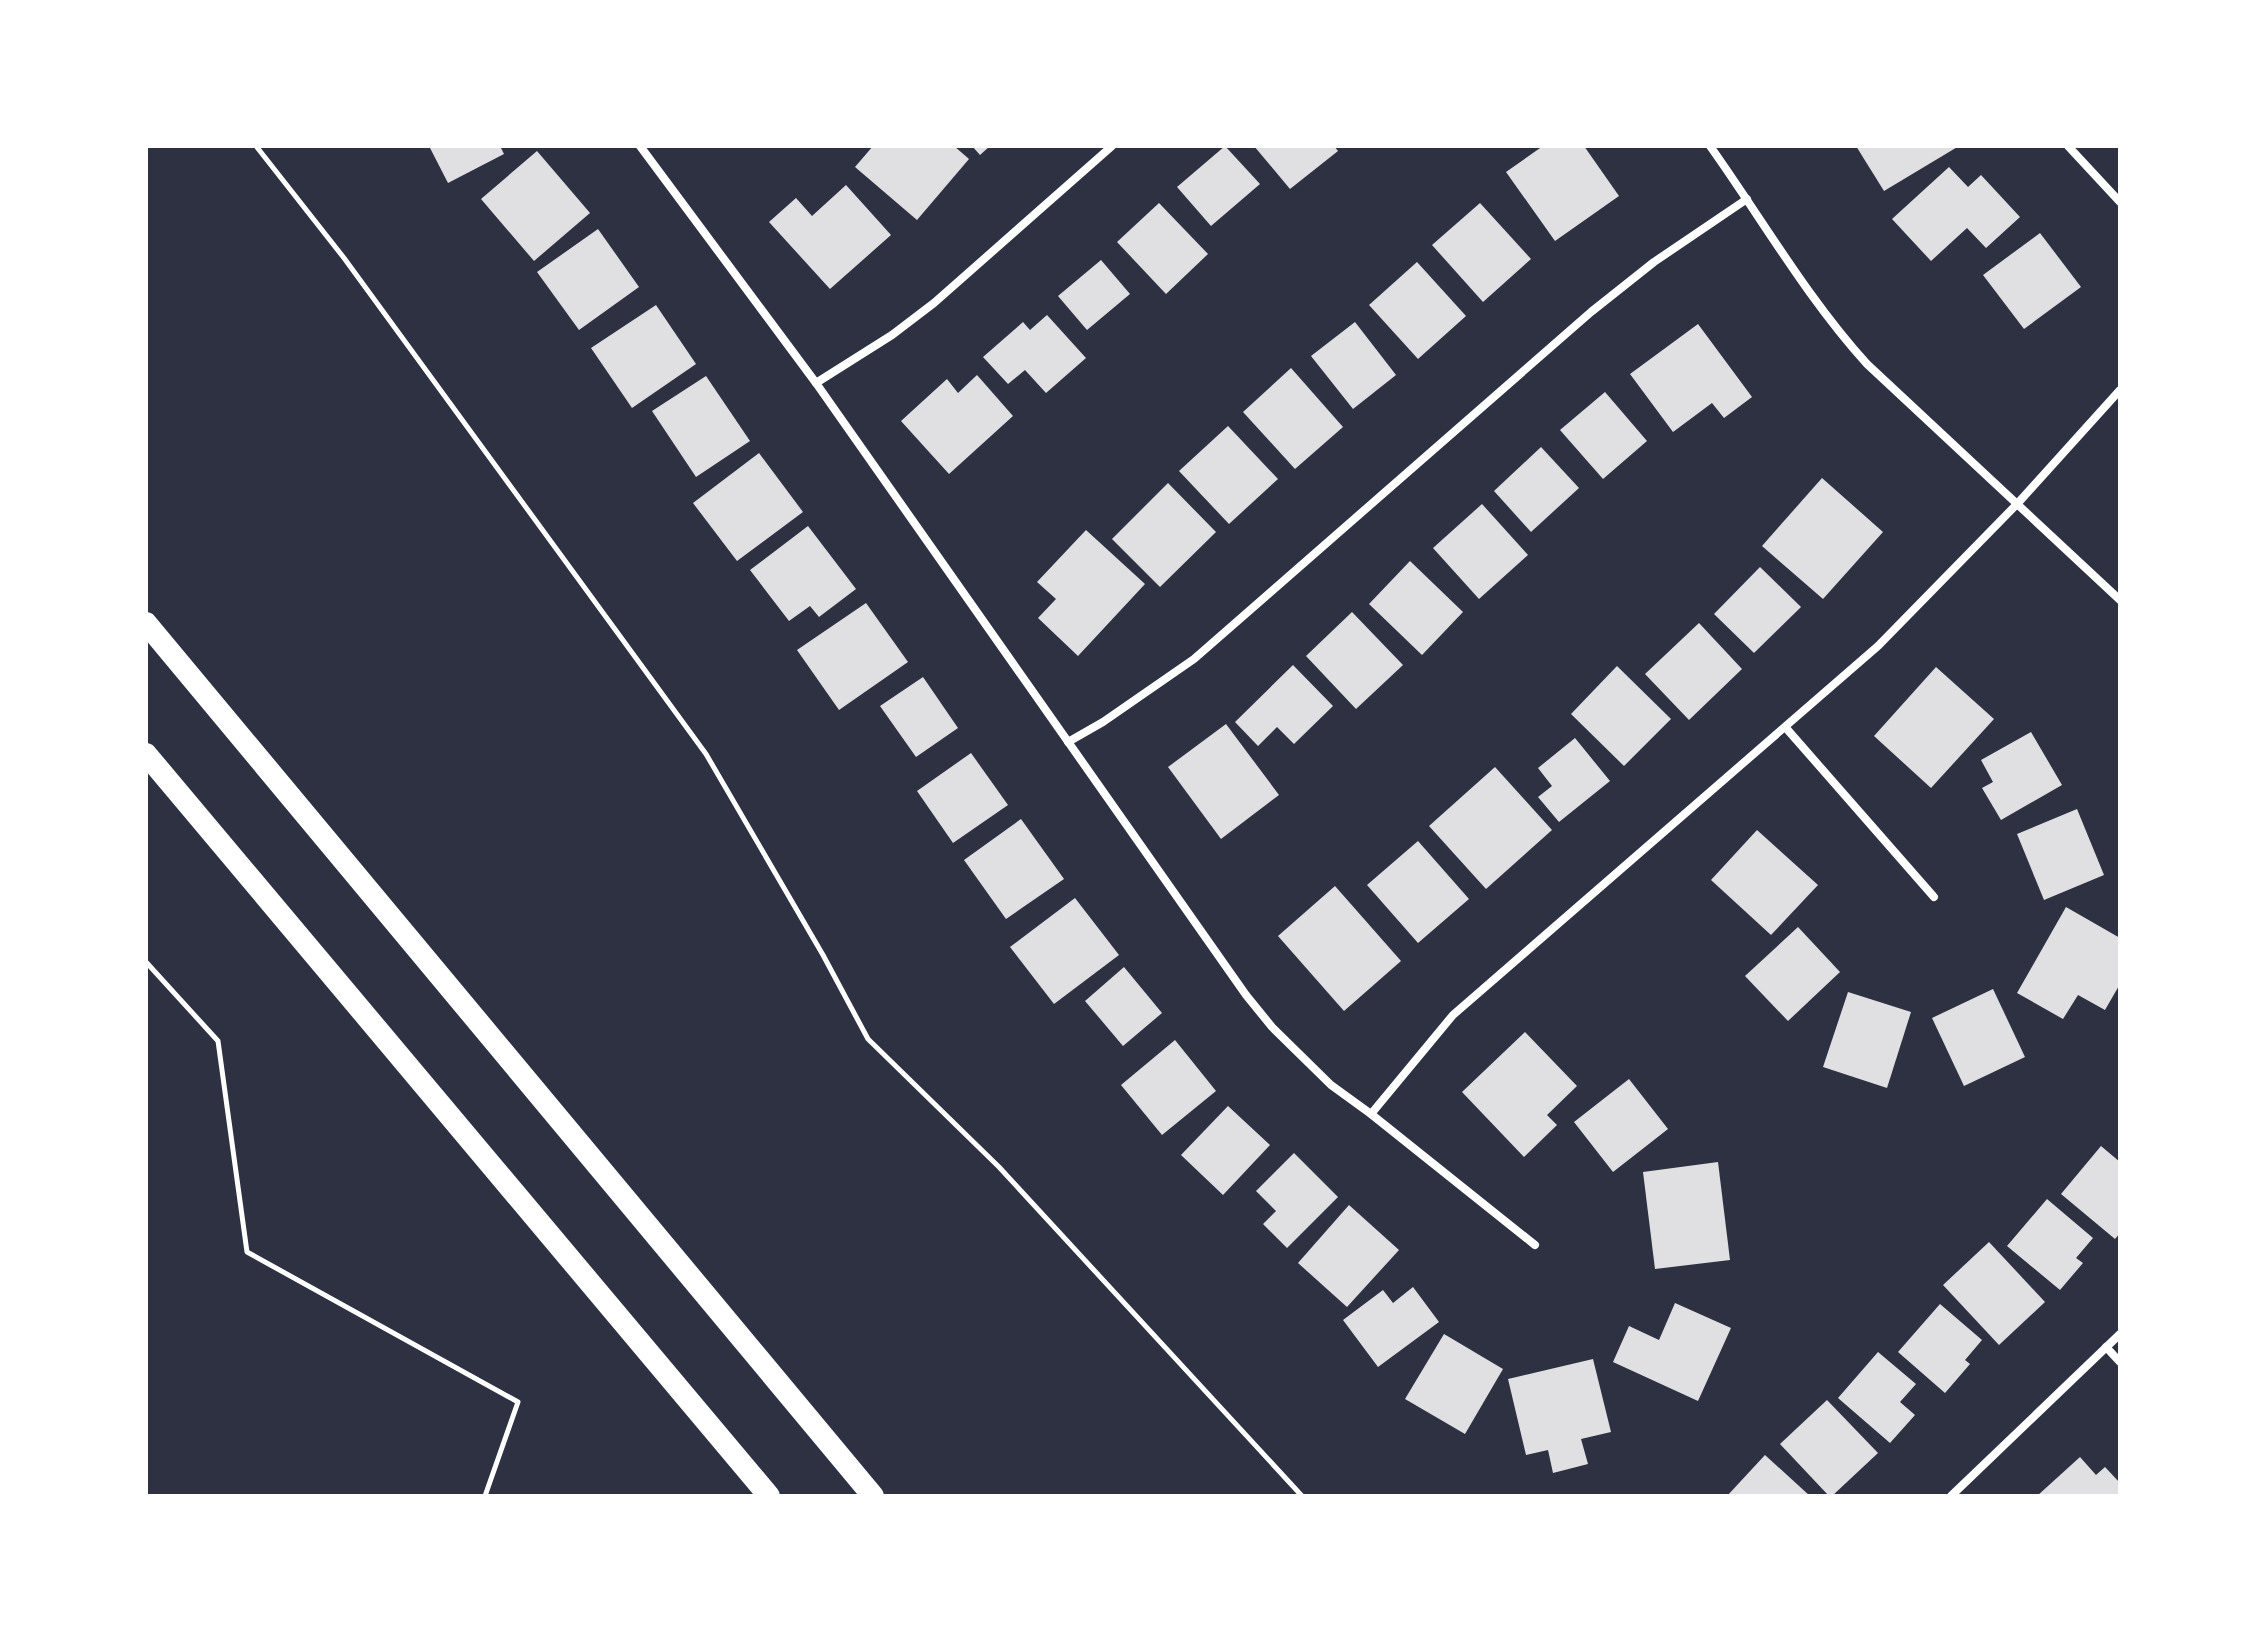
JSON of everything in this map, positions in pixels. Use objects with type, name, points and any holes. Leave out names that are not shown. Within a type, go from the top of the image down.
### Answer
[{"type":"highway","points":[[146,623],[873,1496]]},
{"type":"highway","points":[[146,754],[769,1496]]},
{"type":"street","points":[[640,146],[816,383],[1246,995],[1272,1027],[1331,1085],[1535,1245]]},
{"type":"street","points":[[816,383],[892,335],[934,303],[1112,146]]},
{"type":"street","points":[[1710,146],[1836,330],[1886,382],[2120,600]]},
{"type":"street","points":[[2068,146],[2120,202]]},
{"type":"street","points":[[1068,742],[1103,722],[1194,659],[1591,312],[1654,262],[1747,199]]},
{"type":"street","points":[[1371,1114],[1453,1015],[1878,646],[2018,503],[2120,390]]},
{"type":"street","points":[[1786,728],[1934,897]]},
{"type":"street","points":[[1951,1496],[2120,1334]]},
{"type":"street","points":[[2106,1347],[2120,1362]]},
{"type":"path","points":[[256,146],[344,258],[706,754],[868,1039],[999,1167],[1302,1496]]},
{"type":"path","points":[[146,962],[218,1041],[247,1252],[518,1402],[485,1496]]},
{"type":"building","points":[[429,146],[500,146],[504,154],[448,183]]},
{"type":"building","points":[[873,146],[954,146],[969,159],[917,220],[855,167]]},
{"type":"building","points":[[972,146],[990,146],[980,155]]},
{"type":"building","points":[[1225,146],[1260,184],[1211,226],[1177,187]]},
{"type":"building","points":[[1254,146],[1334,146],[1338,151],[1290,189]]},
{"type":"building","points":[[1543,146],[1584,146],[1619,196],[1555,241],[1506,172]]},
{"type":"building","points":[[1856,146],[1959,146],[1884,191]]},
{"type":"building","points":[[537,151],[590,213],[534,261],[481,199]]},
{"type":"building","points":[[1949,167],[1968,187],[1981,175],[2020,217],[1986,248],[1967,228],[1931,261],[1892,219]]},
{"type":"building","points":[[846,185],[891,235],[830,289],[769,222],[796,198],[812,216]]},
{"type":"building","points":[[1159,203],[1208,254],[1166,294],[1117,242]]},
{"type":"building","points":[[1480,203],[1531,259],[1483,302],[1432,245]]},
{"type":"building","points":[[598,229],[639,287],[579,330],[537,272]]},
{"type":"building","points":[[2040,233],[2081,287],[2024,329],[1983,275]]},
{"type":"building","points":[[1101,260],[1130,294],[1087,330],[1058,296]]},
{"type":"building","points":[[1417,262],[1466,316],[1418,359],[1369,305]]},
{"type":"building","points":[[656,305],[696,364],[632,408],[591,348]]},
{"type":"building","points":[[1047,315],[1086,358],[1046,393],[1025,370],[1008,384],[983,357],[1023,322],[1030,330]]},
{"type":"building","points":[[1355,322],[1396,375],[1353,409],[1311,356]]},
{"type":"building","points":[[1698,324],[1752,397],[1724,418],[1712,403],[1673,432],[1630,374]]},
{"type":"building","points":[[1291,368],[1343,427],[1295,469],[1243,412]]},
{"type":"building","points":[[977,375],[1013,416],[949,474],[901,421],[947,379],[958,393]]},
{"type":"building","points":[[706,376],[750,441],[696,477],[652,411]]},
{"type":"building","points":[[1605,392],[1647,441],[1603,479],[1560,430]]},
{"type":"building","points":[[1228,426],[1278,479],[1229,524],[1179,471]]},
{"type":"building","points":[[1541,447],[1579,488],[1531,532],[1494,491]]},
{"type":"building","points":[[759,453],[803,512],[737,561],[693,503]]},
{"type":"building","points":[[1822,478],[1883,532],[1823,599],[1762,546]]},
{"type":"building","points":[[1168,483],[1216,532],[1160,587],[1112,539]]},
{"type":"building","points":[[1482,504],[1528,555],[1479,599],[1433,548]]},
{"type":"building","points":[[808,526],[856,589],[819,617],[810,606],[789,621],[750,570]]},
{"type":"building","points":[[1086,530],[1145,584],[1078,656],[1038,618],[1056,599],[1037,582]]},
{"type":"building","points":[[1410,561],[1463,612],[1422,655],[1369,604]]},
{"type":"building","points":[[1760,567],[1801,607],[1754,653],[1714,614]]},
{"type":"building","points":[[866,603],[908,662],[839,710],[797,650]]},
{"type":"building","points":[[1352,612],[1403,665],[1356,709],[1306,656]]},
{"type":"building","points":[[1699,623],[1742,669],[1689,720],[1645,674]]},
{"type":"building","points":[[1293,665],[1333,706],[1294,744],[1277,727],[1258,746],[1235,722]]},
{"type":"building","points":[[1617,666],[1671,719],[1624,766],[1571,714]]},
{"type":"building","points":[[1936,667],[1994,719],[1931,788],[1874,736]]},
{"type":"building","points":[[923,677],[958,728],[916,757],[880,706]]},
{"type":"building","points":[[1226,724],[1279,795],[1221,839],[1168,767]]},
{"type":"building","points":[[2031,732],[2062,785],[2001,820],[1982,788],[1993,782],[1981,760]]},
{"type":"building","points":[[1575,738],[1610,781],[1559,822],[1538,797],[1552,786],[1538,768]]},
{"type":"building","points":[[971,753],[1008,805],[953,843],[917,791]]},
{"type":"building","points":[[1495,767],[1552,830],[1486,889],[1429,826]]},
{"type":"building","points":[[2077,809],[2104,875],[2044,900],[2017,834]]},
{"type":"building","points":[[1021,819],[1064,879],[1006,919],[964,860]]},
{"type":"building","points":[[1757,830],[1818,885],[1771,935],[1711,880]]},
{"type":"building","points":[[1418,841],[1469,899],[1418,943],[1367,885]]},
{"type":"building","points":[[1335,886],[1401,961],[1344,1011],[1278,936]]},
{"type":"building","points":[[1075,898],[1119,955],[1054,1004],[1010,947]]},
{"type":"building","points":[[2066,907],[2120,938],[2120,984],[2105,1010],[2078,995],[2063,1019],[2017,993]]},
{"type":"building","points":[[1798,927],[1840,972],[1788,1021],[1745,976]]},
{"type":"building","points":[[1124,967],[1162,1013],[1123,1046],[1085,1001]]},
{"type":"building","points":[[1993,989],[2025,1057],[1964,1086],[1932,1018]]},
{"type":"building","points":[[1848,992],[1911,1012],[1887,1088],[1823,1067]]},
{"type":"building","points":[[1525,1032],[1577,1086],[1547,1115],[1557,1125],[1524,1157],[1462,1092]]},
{"type":"building","points":[[1175,1040],[1216,1091],[1162,1135],[1121,1085]]},
{"type":"building","points":[[1629,1079],[1668,1129],[1613,1172],[1574,1122]]},
{"type":"building","points":[[1228,1106],[1270,1145],[1223,1195],[1181,1155]]},
{"type":"building","points":[[2101,1146],[2120,1162],[2120,1233],[2115,1239],[2061,1194]]},
{"type":"building","points":[[1294,1153],[1338,1197],[1287,1248],[1263,1224],[1276,1211],[1256,1191]]},
{"type":"building","points":[[1718,1162],[1730,1260],[1655,1269],[1643,1172]]},
{"type":"building","points":[[2047,1199],[2093,1238],[2076,1258],[2083,1263],[2060,1290],[2007,1246]]},
{"type":"building","points":[[1349,1205],[1399,1250],[1347,1307],[1298,1263]]},
{"type":"building","points":[[1989,1242],[2045,1302],[1999,1345],[1943,1285]]},
{"type":"building","points":[[1413,1287],[1439,1322],[1378,1367],[1343,1320],[1383,1290],[1393,1303]]},
{"type":"building","points":[[1675,1303],[1731,1328],[1698,1401],[1613,1362],[1629,1326],[1659,1340]]},
{"type":"building","points":[[1940,1304],[1982,1340],[1965,1360],[1970,1364],[1945,1393],[1898,1352]]},
{"type":"building","points":[[1444,1334],[1503,1369],[1465,1434],[1405,1399]]},
{"type":"building","points":[[1878,1352],[1916,1384],[1900,1402],[1915,1415],[1890,1443],[1838,1398]]},
{"type":"building","points":[[1593,1359],[1611,1432],[1581,1439],[1588,1464],[1553,1473],[1548,1450],[1526,1455],[1508,1379]]},
{"type":"building","points":[[1827,1400],[1878,1453],[1832,1496],[1780,1444]]},
{"type":"building","points":[[1765,1455],[1810,1496],[1727,1496]]},
{"type":"building","points":[[2080,1457],[2096,1475],[2105,1467],[2120,1483],[2120,1496],[2037,1496]]}]
